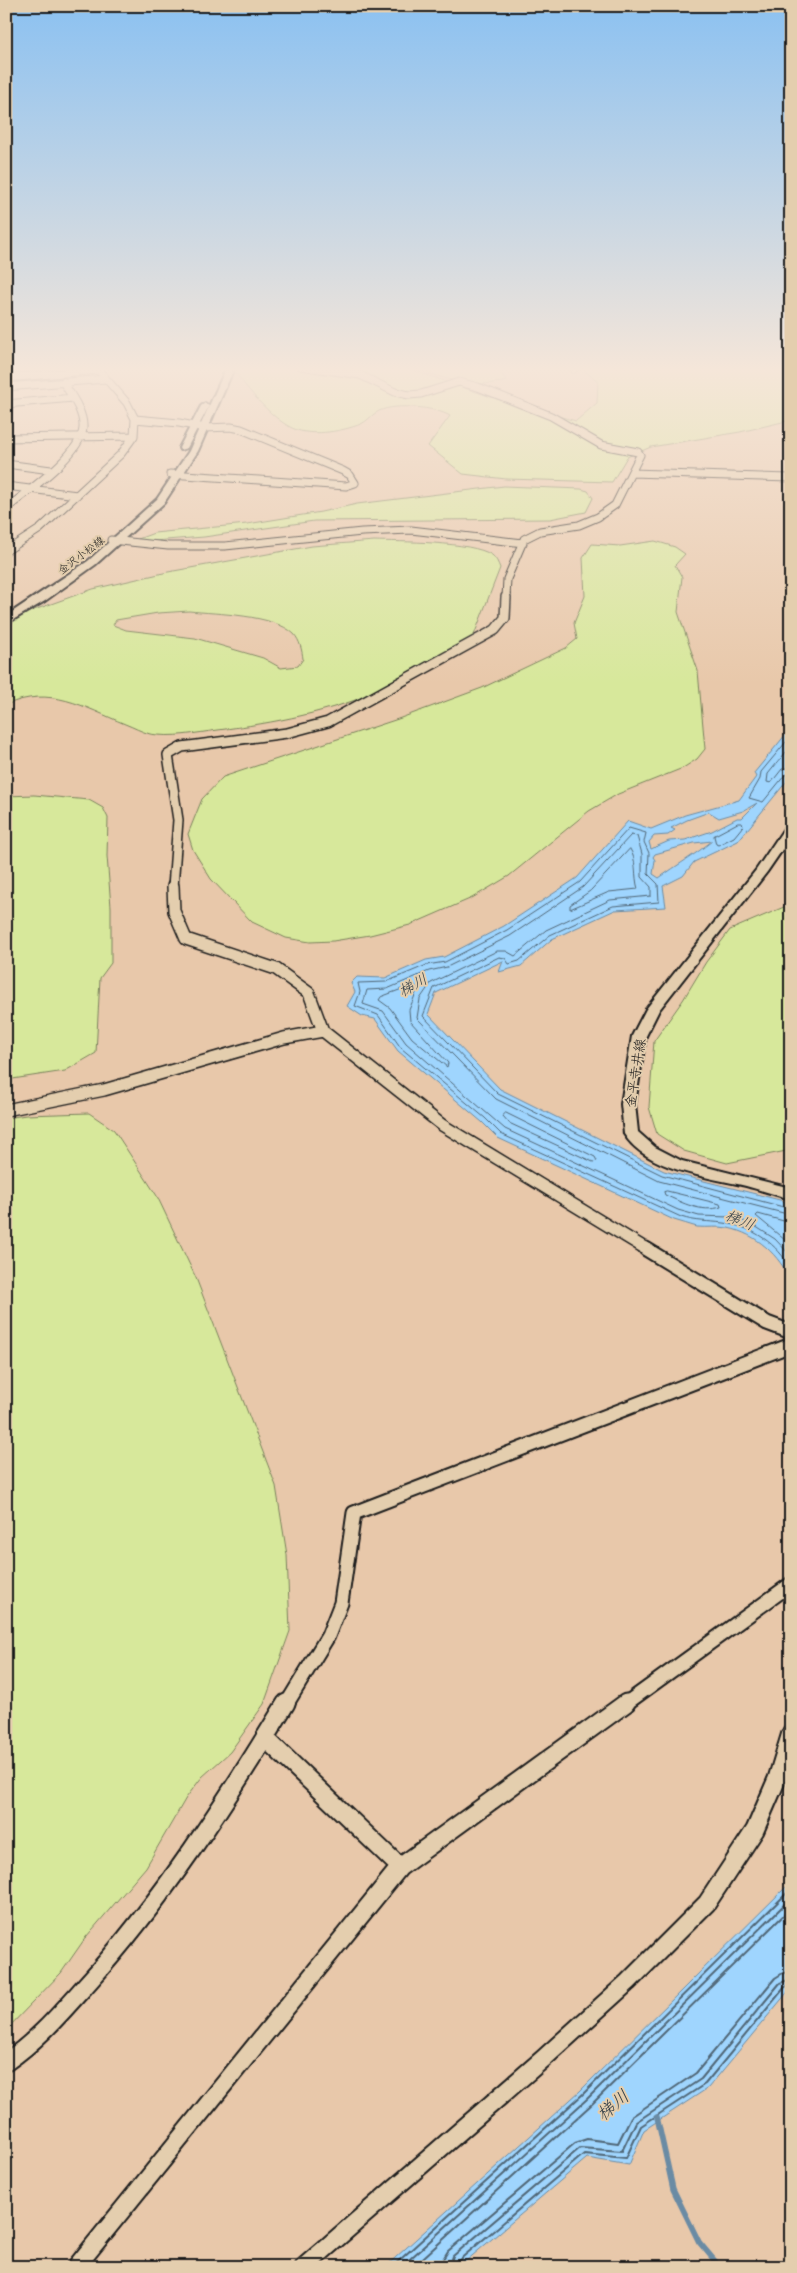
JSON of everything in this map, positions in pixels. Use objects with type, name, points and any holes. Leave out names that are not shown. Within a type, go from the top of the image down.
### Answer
[{"type":"main road","name":"金沢小松線","points":[[6,621],[79,573],[162,499],[175,474]]},
{"type":"main road","name":"金沢小松線","points":[[6,614],[115,541]]},
{"type":"main road","name":"金平寺井線","points":[[791,827],[761,872],[652,1009],[639,1036],[628,1104],[631,1134],[650,1151],[678,1165],[767,1186],[791,1194]]},
{"type":"street","points":[[6,509],[50,472]]},
{"type":"street","points":[[6,551],[40,529],[102,472]]},
{"type":"street","points":[[175,474],[346,486],[355,483],[350,475],[344,472]]},
{"type":"street","points":[[791,478],[631,473],[615,505],[598,518],[579,525],[540,531],[524,540],[507,579],[505,618],[495,630],[328,722],[287,733],[182,747],[168,755],[178,828],[172,880],[177,924],[186,939],[276,969],[309,993],[323,1030],[442,1125],[768,1323],[791,1332]]},
{"type":"street","points":[[6,486],[77,495]]},
{"type":"street","points":[[115,541],[184,546],[236,546],[350,533],[398,530],[523,543]]},
{"type":"street","points":[[6,1110],[104,1090],[284,1038],[323,1030]]},
{"type":"street","points":[[6,2062],[25,2049],[51,2024],[124,1943],[234,1788],[328,1636],[341,1603],[354,1514],[791,1345]]},
{"type":"street","points":[[76,2267],[400,1867],[791,1584]]},
{"type":"street","points":[[304,2267],[565,2040],[628,1982],[707,1903],[755,1830],[777,1779],[791,1733]]},
{"type":"street","points":[[265,1738],[400,1867]]},
{"type":"green space","points":[[461,472],[618,472],[612,482],[506,479],[463,474]]},
{"type":"green space","points":[[504,486],[581,489],[588,491],[593,498],[586,512],[550,519],[314,521],[204,537],[140,542],[138,539],[154,533],[247,524],[357,504]]},
{"type":"green space","points":[[374,541],[452,545],[482,550],[496,559],[500,568],[471,643],[383,689],[343,704],[302,716],[193,734],[158,735],[147,733],[81,705],[52,698],[22,699],[6,705],[6,620],[93,589],[168,572],[312,546]],"holes":[[[189,611],[244,616],[273,622],[285,627],[298,640],[303,659],[298,666],[281,668],[263,658],[195,638],[126,630],[113,625],[116,620],[158,613]]]},
{"type":"green space","points":[[655,541],[675,547],[685,554],[675,565],[682,577],[678,612],[698,671],[705,749],[697,759],[683,768],[618,794],[589,811],[509,876],[472,898],[410,925],[370,935],[333,941],[310,942],[286,938],[252,922],[211,879],[193,850],[188,834],[202,799],[223,777],[398,719],[482,688],[566,648],[577,639],[574,623],[585,596],[583,558],[592,544],[620,546]]},
{"type":"green space","points":[[34,795],[89,800],[103,808],[108,818],[107,856],[111,907],[111,963],[100,978],[96,1053],[65,1071],[6,1080],[6,796]]},
{"type":"green space","points":[[791,904],[791,1150],[727,1163],[684,1151],[657,1134],[649,1107],[654,1041],[683,1000],[706,962],[730,930]]},
{"type":"green space","points":[[89,1113],[114,1130],[157,1196],[196,1278],[276,1486],[287,1555],[290,1631],[264,1704],[230,1752],[202,1777],[186,1798],[146,1867],[86,1937],[61,1973],[6,2030],[6,1118],[26,1115]]},
{"type":"water","name":"梯川","points":[[791,728],[791,776],[738,841],[694,862],[683,876],[663,886],[666,907],[615,910],[552,939],[521,966],[499,972],[503,961],[436,993],[428,1014],[500,1089],[664,1171],[780,1200],[791,1205],[791,1281],[773,1254],[748,1235],[728,1228],[697,1227],[674,1220],[498,1138],[482,1122],[398,1051],[375,1019],[362,1016],[347,1006],[355,992],[351,983],[357,977],[385,978],[426,960],[444,957],[504,926],[577,878],[628,821],[651,829],[685,815],[739,800],[756,777],[754,773]],"holes":[[[757,803],[742,818],[737,818],[712,831],[685,840],[669,841],[651,849],[649,842],[654,836],[668,835],[675,830],[671,828],[687,820],[709,812],[719,818],[743,811]],[[712,841],[659,878],[653,874],[655,860],[653,857],[655,854],[694,843]]]},
{"type":"water","name":"梯川","points":[[791,1882],[791,1988],[708,2088],[644,2130],[629,2165],[587,2158],[459,2267],[385,2267],[580,2091]]},
{"type":"waterway","points":[[657,2117],[673,2189],[699,2242],[720,2267]]}]
